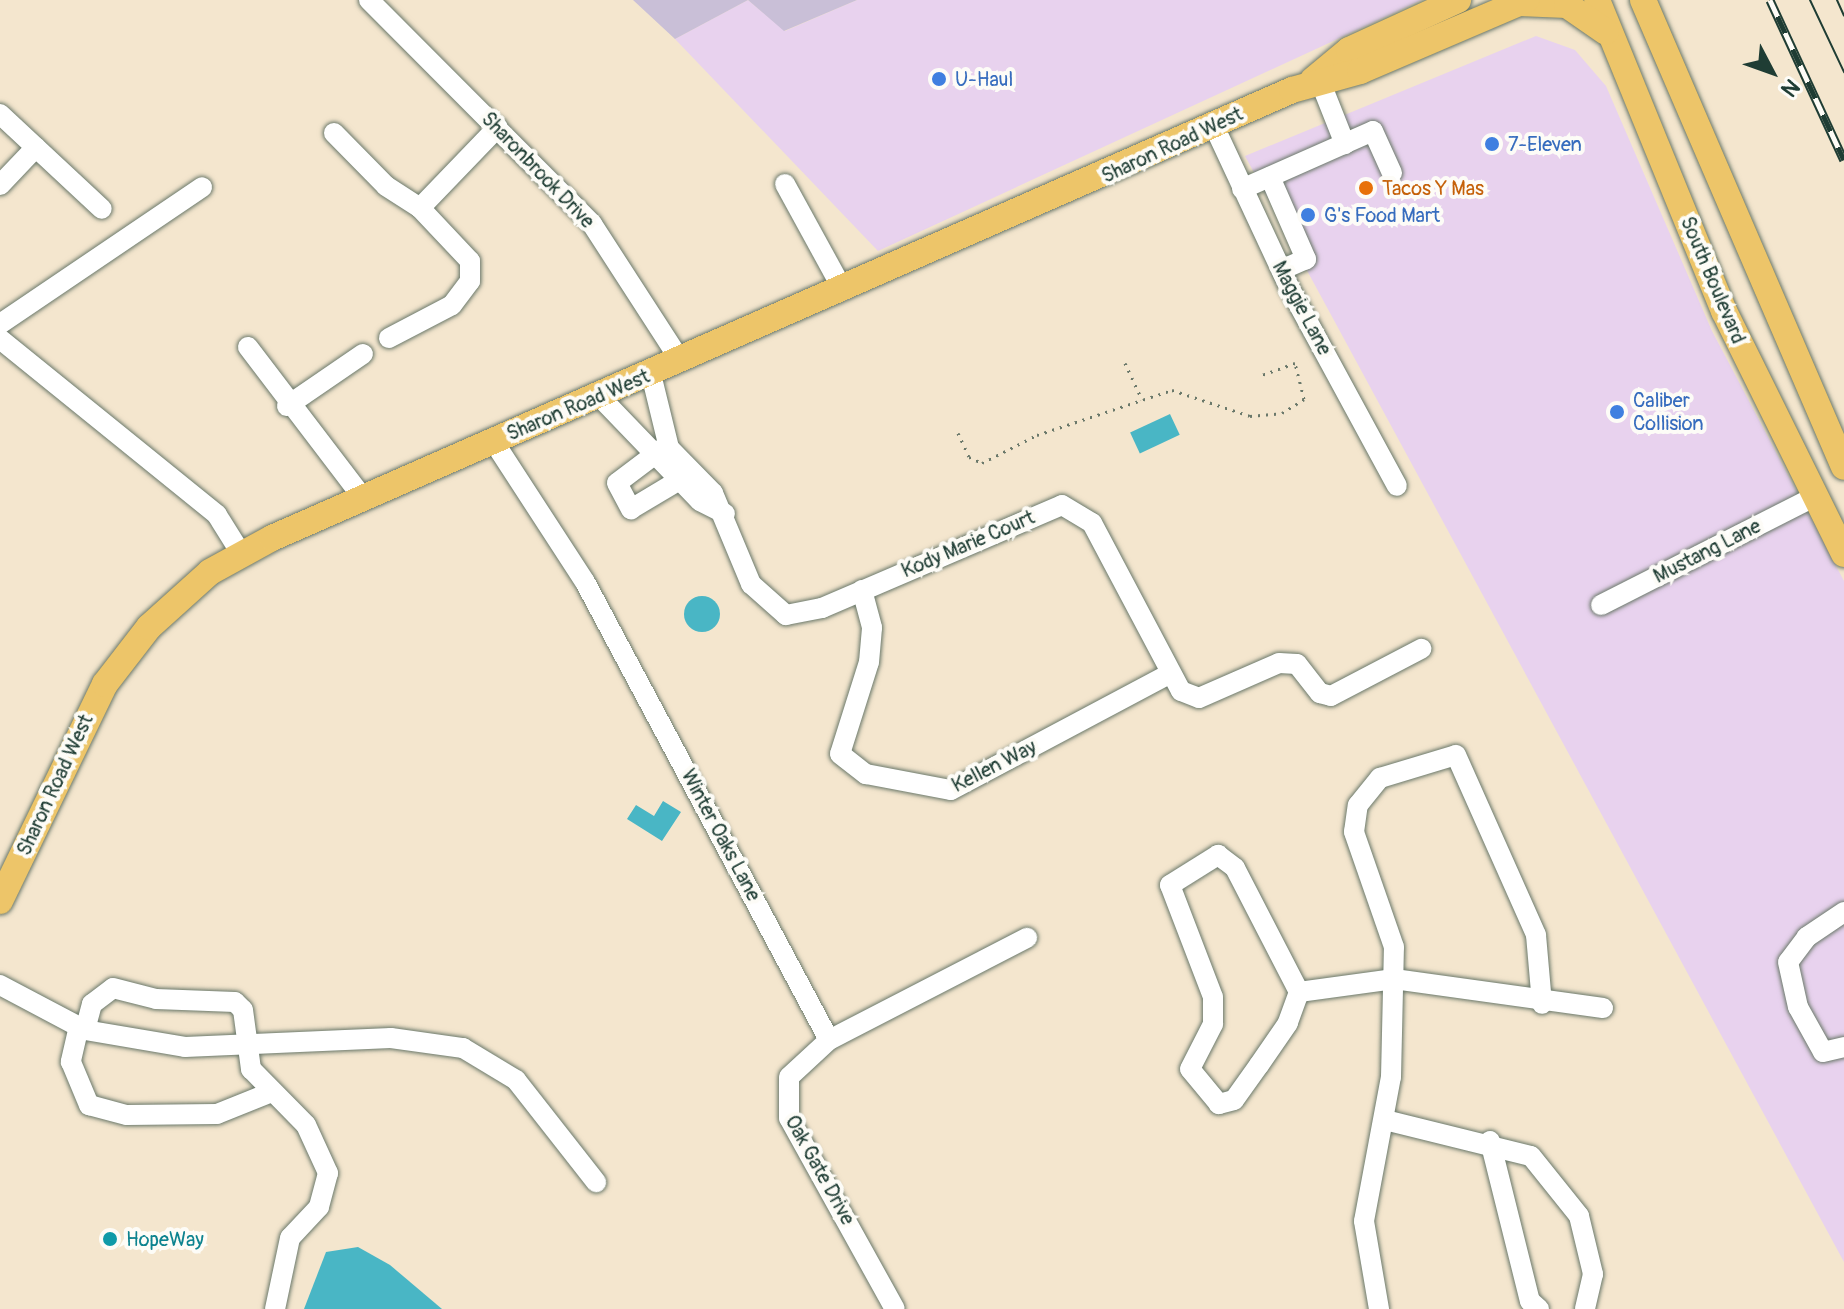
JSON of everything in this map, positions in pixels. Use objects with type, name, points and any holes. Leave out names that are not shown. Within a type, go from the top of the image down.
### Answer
[{"type":"main road","name":"Sharon Road West","points":[[1315,82],[1349,50],[1458,0]]},
{"type":"main road","name":"South Boulevard","points":[[1597,0],[1724,311],[1844,554]]},
{"type":"main road","name":"South Boulevard","points":[[1643,0],[1844,467]]},
{"type":"main road","name":"Sharon Road West","points":[[0,901],[105,684],[180,596],[242,555],[363,498],[1315,82],[1522,1]]},
{"type":"main road","points":[[1522,1],[1583,11],[1612,39]]},
{"type":"street","name":"Sharonbrook Drive","points":[[369,0],[498,127],[622,262],[680,360]]},
{"type":"street","points":[[1315,82],[1345,144]]},
{"type":"street","points":[[0,114],[102,209]]},
{"type":"street","name":"Maggie Lane","points":[[1214,126],[1281,270],[1397,486]]},
{"type":"street","points":[[420,208],[498,127]]},
{"type":"street","points":[[1242,189],[1373,131],[1392,173]]},
{"type":"street","points":[[334,133],[386,186],[420,208],[473,273],[452,305],[389,338]]},
{"type":"street","points":[[0,185],[36,147]]},
{"type":"street","points":[[1270,177],[1306,259],[1281,270]]},
{"type":"street","points":[[785,184],[843,290]]},
{"type":"street","points":[[0,324],[202,187]]},
{"type":"street","points":[[0,339],[217,515],[242,555]]},
{"type":"street","points":[[248,347],[287,406],[363,498]]},
{"type":"street","points":[[287,406],[363,354]]},
{"type":"street","name":"Kody Marie Court","points":[[651,374],[661,449]]},
{"type":"street","name":"Kody Marie Court","points":[[600,397],[661,449],[725,514],[751,584],[773,610],[801,615],[1062,505],[1092,523],[1167,675],[1199,698],[1261,671],[1297,664],[1320,693],[1331,696],[1421,649]]},
{"type":"street","name":"Winter Oaks Lane","points":[[494,442],[585,582],[829,1040]]},
{"type":"street","points":[[661,449],[637,471],[617,483],[631,509],[686,477]]},
{"type":"street","points":[[637,471],[662,492]]},
{"type":"street","name":"Mustang Lane","points":[[1601,605],[1814,497]]},
{"type":"street","name":"Kellen Way","points":[[862,590],[872,628],[869,662],[840,754],[866,774],[951,790],[1167,675]]},
{"type":"street","points":[[1379,1309],[1364,1221],[1385,1120],[1394,979],[1387,914],[1357,849],[1356,814],[1380,778],[1456,755],[1536,935],[1542,1004]]},
{"type":"street","points":[[1218,855],[1235,868],[1299,992],[1259,1065],[1234,1100],[1219,1104],[1190,1069],[1213,1024],[1213,997],[1170,885],[1218,855]]},
{"type":"street","points":[[1844,912],[1807,937],[1788,962],[1798,1007],[1823,1052],[1844,1047]]},
{"type":"street","points":[[829,1040],[1027,938]]},
{"type":"street","points":[[1299,992],[1394,979],[1542,1004],[1603,1008]]},
{"type":"street","points":[[0,985],[82,1028],[185,1047],[391,1038],[463,1048],[516,1080],[596,1182]]},
{"type":"street","points":[[272,1092],[217,1114],[127,1115],[89,1105],[71,1062],[92,1004],[113,988],[156,999],[235,1002],[251,1069],[306,1125],[328,1173],[319,1207],[290,1238],[275,1309]]},
{"type":"street","name":"Oak Gate Drive","points":[[829,1040],[789,1077],[789,1118],[895,1309]]},
{"type":"street","points":[[1385,1120],[1490,1141],[1531,1156],[1579,1216],[1593,1274],[1585,1309]]},
{"type":"street","points":[[1490,1141],[1530,1301],[1539,1309]]},
{"type":"path","points":[[1125,363],[1143,401]]},
{"type":"path","points":[[958,433],[969,457],[982,463],[1037,435],[1178,389],[1236,412],[1270,416],[1304,399],[1295,363],[1260,376]]},
{"type":"shaded area","points":[[633,0],[748,0],[675,39]]},
{"type":"shaded area","points":[[748,0],[785,31],[857,0],[1422,0],[878,251],[675,39]]},
{"type":"shaded area","points":[[748,0],[857,0],[784,31]]},
{"type":"shaded area","points":[[1536,36],[1575,50],[1606,86],[1712,331],[1844,581],[1844,1262],[1245,156]]},
{"type":"water","points":[[1170,414],[1180,435],[1140,453],[1130,433]]},
{"type":"water","points":[[702,596],[715,601],[720,614],[715,627],[702,632],[689,627],[684,614],[689,601]]},
{"type":"water","points":[[663,801],[681,812],[662,841],[627,819],[636,805],[654,816]]},
{"type":"water","points":[[358,1247],[390,1265],[442,1309],[304,1309],[326,1252]]},
{"type":"tram line","points":[[1810,0],[1844,72]]},
{"type":"tram line","points":[[1837,0],[1844,16]]},
{"type":"railway","points":[[1770,0],[1844,160]]},
{"type":"place","name":"U-Haul","points":[[939,79]]},
{"type":"place","name":"7-Eleven","points":[[1492,144]]},
{"type":"place","name":"Tacos Y Mas","points":[[1366,188]]},
{"type":"place","name":"G's Food Mart","points":[[1308,215]]},
{"type":"place","name":"Caliber Collision","points":[[1617,412]]},
{"type":"place","name":"HopeWay","points":[[110,1239]]}]
